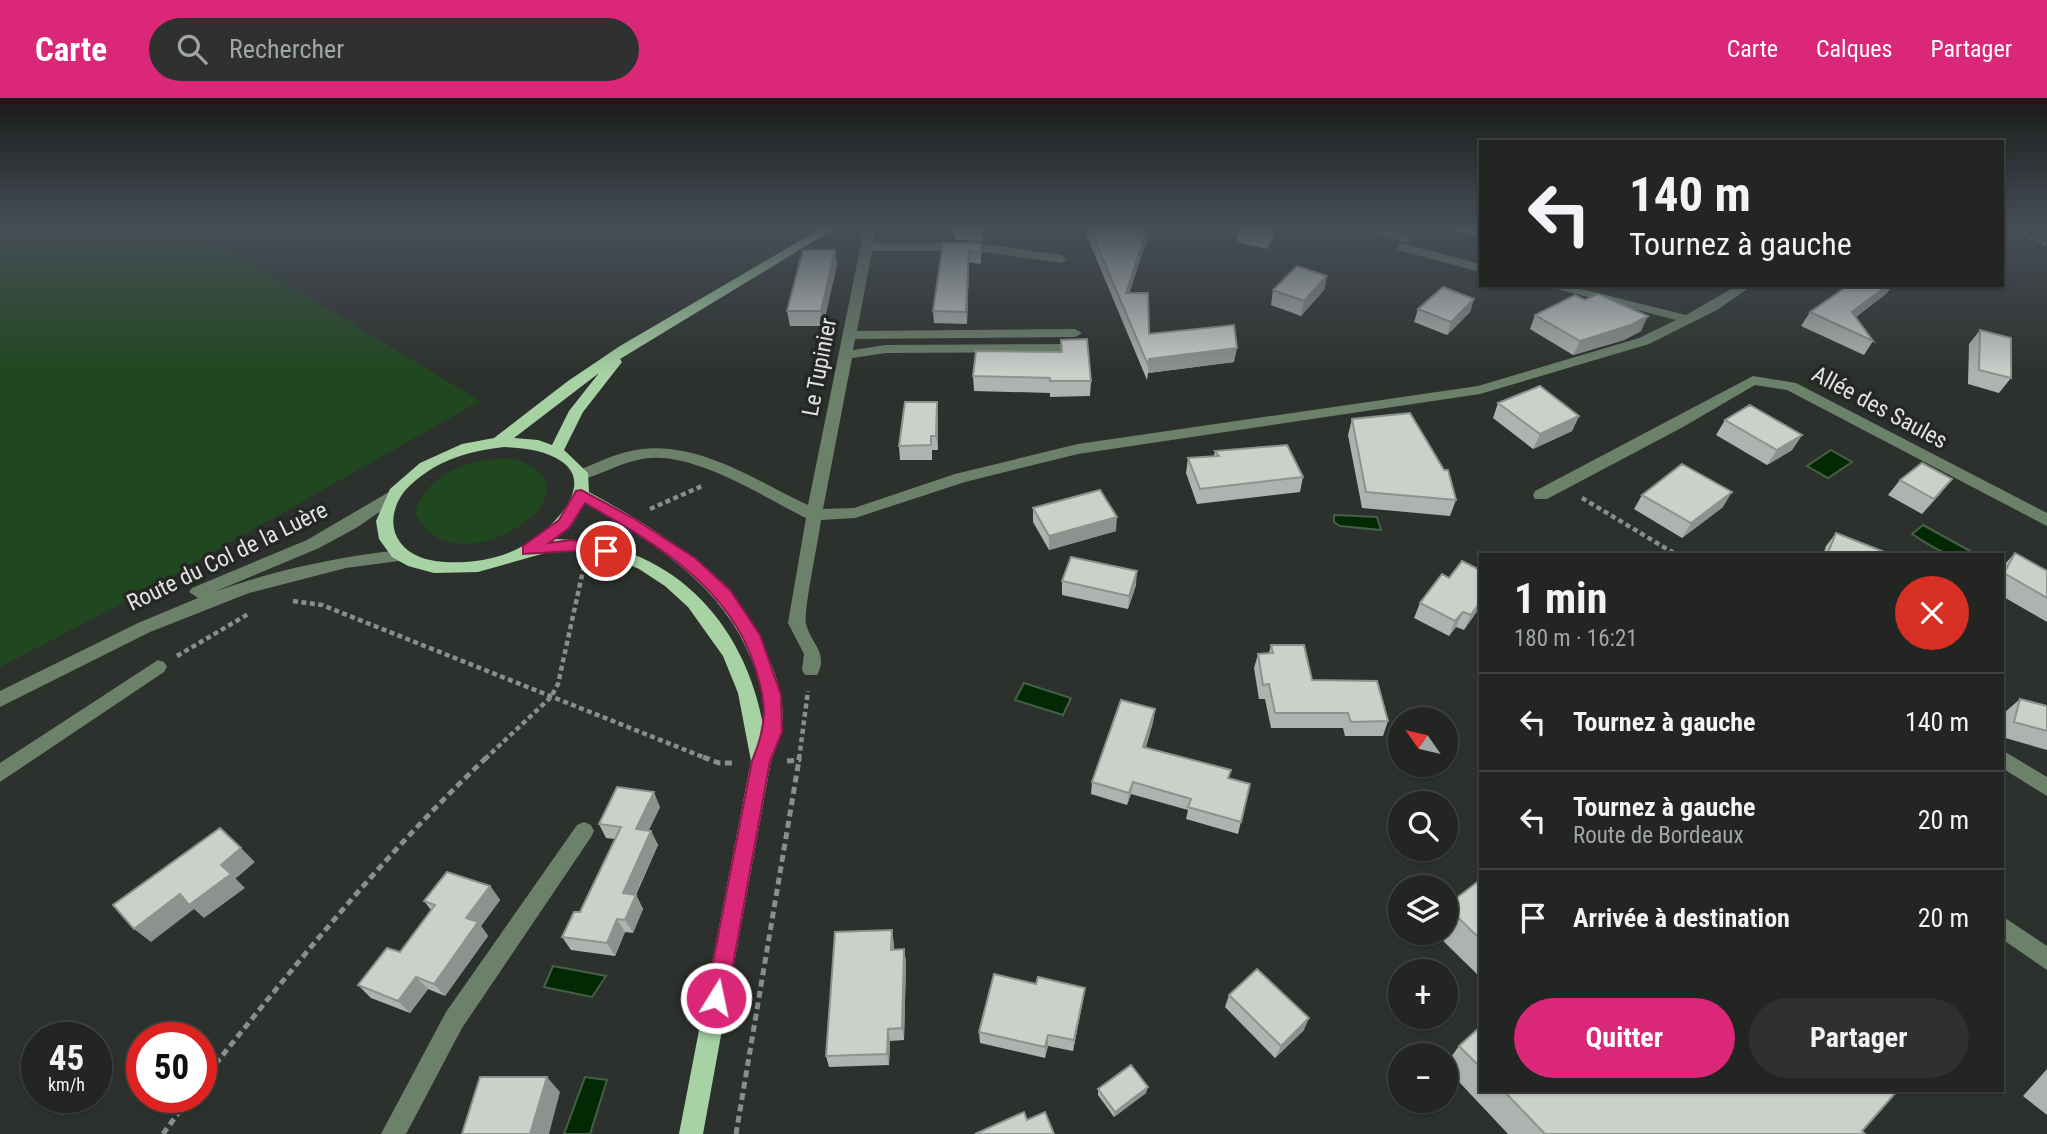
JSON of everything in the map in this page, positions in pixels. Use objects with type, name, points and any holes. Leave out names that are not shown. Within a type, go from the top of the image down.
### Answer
[{"type":"main road","points":[[500,441],[625,349],[746,277]]},
{"type":"main road","points":[[558,449],[576,411],[625,349]]},
{"type":"main road","points":[[528,550],[564,524],[575,509],[581,494],[581,475],[572,460],[558,449],[522,441],[500,441],[469,447],[439,458],[406,481],[394,494],[383,517],[385,538],[400,556],[425,566],[458,569],[494,563],[528,550],[552,545],[592,548],[619,554],[651,568],[682,588],[705,614],[742,678],[761,761]]},
{"type":"main road","points":[[581,494],[673,550],[724,594],[752,635],[773,695],[773,732],[761,761],[691,1134]]},
{"type":"street","name":"Le Tupinier","points":[[811,670],[813,654],[797,623],[814,515],[859,277]]},
{"type":"street","points":[[1556,287],[1688,319]]},
{"type":"street","points":[[581,475],[638,454],[671,454],[702,461],[726,475],[814,515],[855,513],[961,478],[1078,449],[1480,390],[1572,365],[1644,341],[1744,287]]},
{"type":"street","points":[[848,335],[1076,333]]},
{"type":"street","points":[[844,355],[871,354],[886,349],[1064,348]]},
{"type":"street","name":"Allée des Saules","points":[[1541,495],[1678,424],[1753,380],[1791,386],[2047,520]]},
{"type":"street","name":"Route du Col de la Luère","points":[[80,659],[178,601],[243,570],[322,539],[394,494]]},
{"type":"street","name":"Route du Col de la Luère","points":[[0,700],[181,611],[260,581],[313,566],[400,556]]},
{"type":"street","points":[[0,774],[159,667]]},
{"type":"street","points":[[2004,759],[2047,788]]},
{"type":"street","points":[[393,1134],[454,1020],[584,831]]},
{"type":"street","points":[[2004,927],[2047,959]]},
{"type":"path","points":[[628,521],[726,475]]},
{"type":"path","points":[[1561,486],[1674,553]]},
{"type":"path","points":[[217,1062],[318,936],[436,804],[551,697],[558,684],[585,565],[592,548]]},
{"type":"path","points":[[281,601],[322,605],[719,763],[799,760]]},
{"type":"path","points":[[159,667],[259,607]]},
{"type":"path","points":[[736,1134],[799,760],[811,670]]},
{"type":"path","points":[[163,1134],[178,1113]]},
{"type":"shaded area","points":[[0,277],[276,277],[480,401],[125,602],[0,667]]},
{"type":"shaded area","points":[[1831,450],[1852,462],[1828,478],[1807,466]]},
{"type":"shaded area","points":[[510,458],[539,472],[547,491],[538,510],[517,528],[489,540],[460,544],[433,535],[415,512],[430,486],[453,470],[480,461]]},
{"type":"shaded area","points":[[1334,515],[1377,517],[1381,530],[1340,526],[1334,522]]},
{"type":"shaded area","points":[[1923,525],[1970,551],[1946,553],[1912,534]]},
{"type":"shaded area","points":[[1024,683],[1071,698],[1063,715],[1015,700]]},
{"type":"shaded area","points":[[553,966],[606,976],[592,997],[544,987]]},
{"type":"shaded area","points":[[585,1077],[607,1080],[590,1134],[564,1134]]},
{"type":"building","points":[[796,277],[829,277],[821,311],[787,311]]},
{"type":"building","points":[[938,277],[968,277],[966,312],[933,311]]},
{"type":"building","points":[[1111,277],[1131,277],[1126,293],[1148,293],[1149,334],[1234,325],[1237,348],[1149,359],[1148,365]]},
{"type":"building","points":[[1286,277],[1326,277],[1304,301],[1273,290]]},
{"type":"building","points":[[1443,287],[1474,299],[1451,322],[1418,309]]},
{"type":"building","points":[[1846,287],[1885,287],[1852,312],[1873,341],[1810,312]]},
{"type":"building","points":[[1598,294],[1648,316],[1631,325],[1580,341],[1535,315],[1575,295],[1585,300]]},
{"type":"building","points":[[1980,330],[2011,338],[2011,378],[1979,370]]},
{"type":"building","points":[[1087,339],[1091,381],[973,376],[976,351],[1062,352],[1061,340]]},
{"type":"building","points":[[1540,386],[1579,416],[1540,434],[1498,403]]},
{"type":"building","points":[[905,402],[937,402],[936,436],[931,436],[931,445],[899,446]]},
{"type":"building","points":[[1750,405],[1802,435],[1777,450],[1725,420]]},
{"type":"building","points":[[1410,413],[1444,470],[1448,470],[1456,500],[1366,492],[1352,419]]},
{"type":"building","points":[[1287,445],[1303,477],[1200,489],[1188,458],[1219,456],[1215,451]]},
{"type":"building","points":[[1922,463],[1952,479],[1934,499],[1900,480]]},
{"type":"building","points":[[1682,464],[1732,492],[1691,523],[1642,495]]},
{"type":"building","points":[[1100,490],[1117,517],[1049,536],[1033,508]]},
{"type":"building","points":[[1836,533],[1887,553],[1828,553]]},
{"type":"building","points":[[2015,553],[2047,571],[2047,598],[2004,573]]},
{"type":"building","points":[[1071,557],[1137,571],[1129,596],[1062,581]]},
{"type":"building","points":[[1462,561],[1479,570],[1479,603],[1471,615],[1463,612],[1455,621],[1420,603],[1442,574],[1449,578]]},
{"type":"building","points":[[1271,645],[1304,645],[1312,680],[1377,681],[1388,721],[1351,722],[1348,713],[1275,713],[1269,684],[1263,685],[1258,654],[1273,653]]},
{"type":"building","points":[[2020,699],[2047,706],[2047,731],[2014,722]]},
{"type":"building","points":[[1121,700],[1155,709],[1143,747],[1231,770],[1228,778],[1250,784],[1241,822],[1188,807],[1191,799],[1133,782],[1129,793],[1092,782]]},
{"type":"building","points":[[617,787],[654,792],[636,829],[651,831],[623,893],[636,895],[625,920],[617,919],[607,943],[562,937],[574,912],[580,912],[621,827],[599,824]]},
{"type":"building","points":[[220,828],[241,848],[221,865],[231,874],[189,905],[180,894],[134,929],[113,905]]},
{"type":"building","points":[[447,872],[490,886],[466,918],[478,922],[434,984],[416,977],[398,1001],[358,985],[387,948],[400,952],[435,905],[424,901]]},
{"type":"building","points":[[1479,881],[1479,938],[1458,918],[1458,897]]},
{"type":"building","points":[[892,930],[891,950],[904,949],[902,1028],[888,1029],[887,1054],[826,1056],[835,932]]},
{"type":"building","points":[[1257,969],[1309,1018],[1281,1046],[1229,995]]},
{"type":"building","points":[[994,974],[1036,984],[1038,977],[1085,988],[1074,1040],[1048,1035],[1045,1047],[979,1032]]},
{"type":"building","points":[[1479,1028],[1479,1066],[1459,1046]]},
{"type":"building","points":[[1131,1065],[1148,1087],[1115,1112],[1098,1089]]},
{"type":"building","points":[[480,1077],[547,1077],[530,1134],[462,1134]]},
{"type":"building","points":[[1505,1092],[1896,1092],[1862,1131],[1865,1134],[1545,1134]]},
{"type":"building","points":[[1024,1112],[1027,1120],[1045,1112],[1054,1134],[975,1134]]},
{"type":"route","points":[[606,551],[571,545],[552,545],[528,550],[564,524],[575,509],[581,494],[628,521],[689,562],[724,594],[752,635],[773,695],[773,732],[761,761],[716,998]]}]
